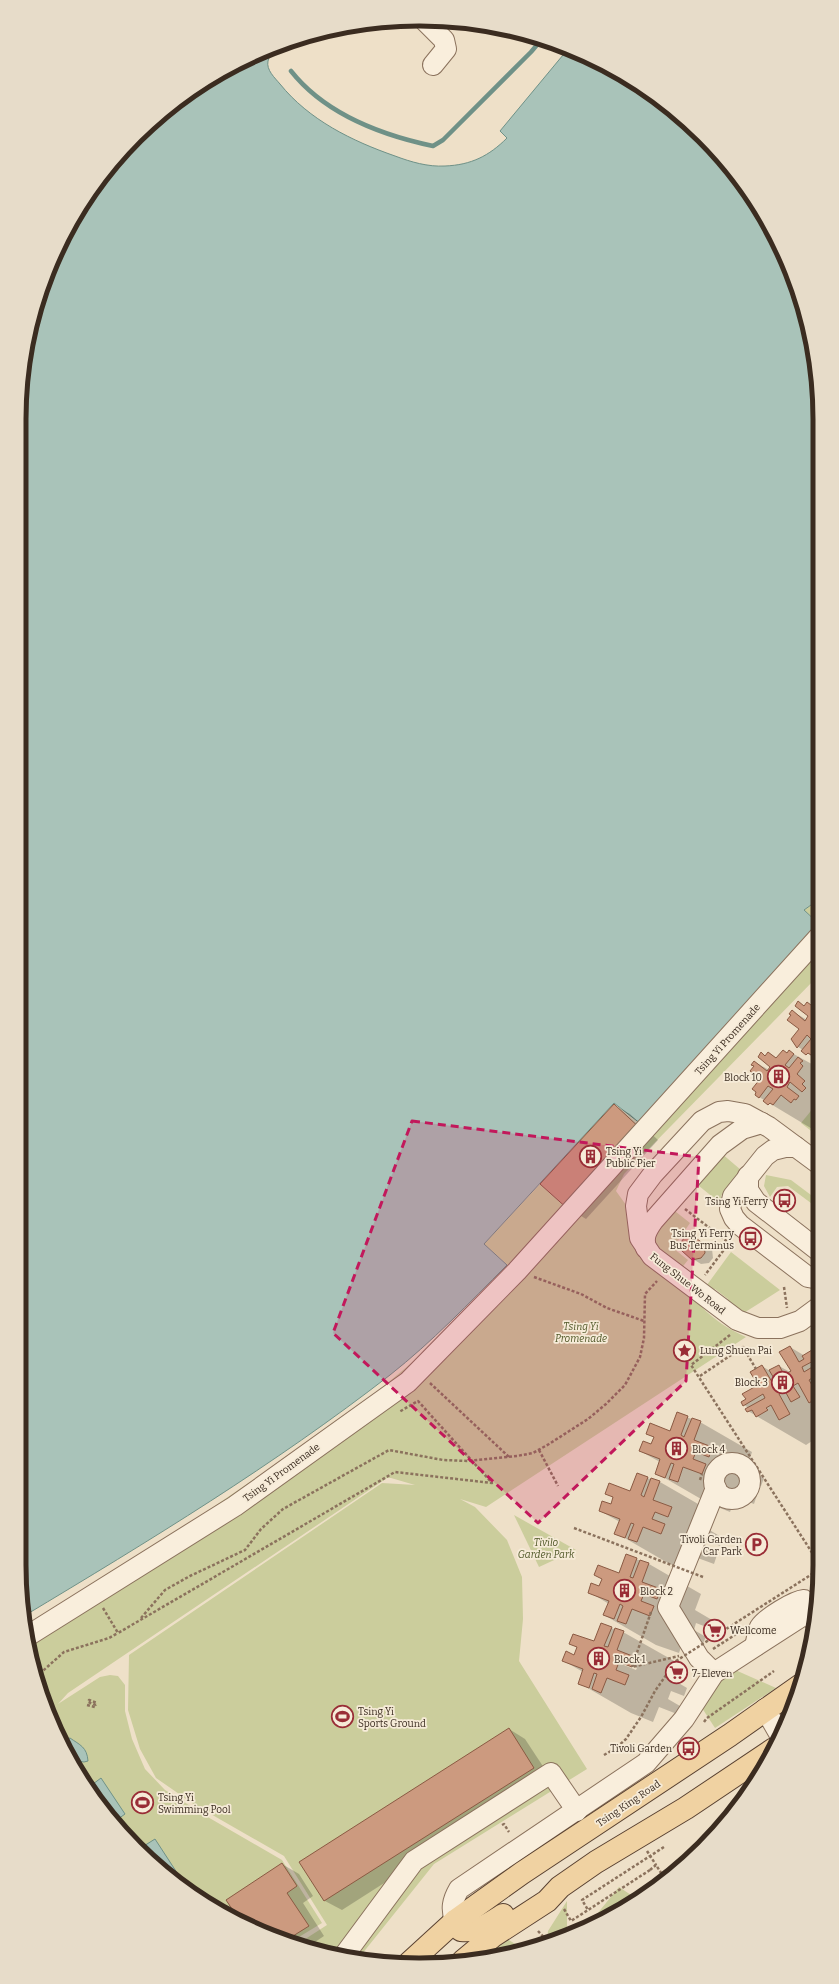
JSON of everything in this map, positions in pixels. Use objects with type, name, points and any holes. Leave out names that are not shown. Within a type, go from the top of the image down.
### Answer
[{"type":"main road","name":"Tsing King Road","points":[[415,1958],[455,1922],[522,1873],[665,1779],[792,1691]]},
{"type":"main road","points":[[469,1955],[493,1936],[547,1901],[561,1897],[596,1862],[686,1808],[762,1757]]},
{"type":"main road","points":[[455,1922],[461,1930],[471,1931],[484,1927],[541,1891],[550,1888],[561,1897]]},
{"type":"street","points":[[430,26],[444,40],[446,50],[433,64]]},
{"type":"street","name":"Tsing Yi Promenade","points":[[32,1633],[235,1506],[408,1382],[517,1271],[813,944]]},
{"type":"street","name":"Fung Shue Wo Road","points":[[813,1160],[753,1119],[728,1110],[719,1112],[702,1121],[645,1184],[638,1194],[636,1206],[640,1238],[652,1256],[737,1320],[758,1328],[780,1328],[800,1321],[813,1311]]},
{"type":"street","points":[[646,1248],[644,1239],[646,1230],[653,1221],[720,1145],[753,1119]]},
{"type":"street","points":[[796,1147],[784,1147],[773,1150],[764,1156],[742,1183],[731,1202],[730,1209],[734,1218],[740,1225],[808,1277],[813,1278]]},
{"type":"street","points":[[742,1183],[756,1202],[813,1246]]},
{"type":"street","points":[[742,1183],[737,1201],[746,1215],[813,1267]]},
{"type":"street","points":[[714,1673],[699,1658],[668,1607],[716,1488]]},
{"type":"street","points":[[755,1646],[760,1628],[765,1622],[797,1601],[804,1600],[809,1604],[811,1608]]},
{"type":"street","points":[[455,1922],[452,1913],[452,1904],[458,1889],[577,1812],[646,1763],[684,1719],[714,1673],[783,1629],[796,1625],[808,1625]]},
{"type":"street","points":[[766,1709],[777,1728]]},
{"type":"street","points":[[348,1951],[414,1861],[551,1773],[577,1812]]},
{"type":"path","points":[[680,1206],[729,1243],[695,1288]]},
{"type":"path","points":[[517,1271],[581,1294],[607,1308],[644,1321]]},
{"type":"path","points":[[131,1625],[141,1618],[165,1590],[190,1576],[245,1550],[261,1529],[283,1509],[389,1450],[443,1460],[472,1461],[509,1457],[539,1450],[588,1419],[606,1404],[625,1384],[640,1357],[644,1338],[645,1294],[659,1278]]},
{"type":"path","points":[[784,1287],[788,1310]]},
{"type":"path","points":[[731,1334],[691,1365],[813,1554]]},
{"type":"path","points":[[700,1376],[743,1347],[756,1369]]},
{"type":"path","points":[[418,1372],[509,1457]]},
{"type":"path","points":[[41,1672],[64,1652],[109,1638],[395,1472],[492,1483],[418,1401]]},
{"type":"path","points":[[539,1450],[558,1486]]},
{"type":"path","points":[[574,1528],[703,1577]]},
{"type":"path","points":[[604,1755],[616,1748],[626,1738],[641,1717],[655,1691],[676,1661],[813,1574]]},
{"type":"path","points":[[806,1589],[812,1585]]},
{"type":"path","points":[[102,1605],[118,1633]]},
{"type":"path","points":[[711,1650],[742,1630]]},
{"type":"path","points":[[703,1638],[707,1644]]},
{"type":"path","points":[[703,1724],[708,1718],[774,1671]]},
{"type":"path","points":[[87,1704],[95,1707],[96,1705],[88,1702],[89,1700],[97,1702]]},
{"type":"path","points":[[588,1910],[582,1900],[664,1847]]},
{"type":"path","points":[[646,1849],[662,1874]]},
{"type":"path","points":[[561,1897],[571,1921],[656,1865]]},
{"type":"path","points":[[538,1931],[544,1938]]},
{"type":"highlighted area","points":[[412,1121],[699,1157],[686,1381],[538,1523],[333,1333]]},
{"type":"green space","points":[[813,904],[813,918],[804,910]]},
{"type":"green space","points":[[813,932],[813,981],[624,1174],[616,1191],[649,1237],[671,1208],[690,1223],[673,1248],[688,1260],[680,1270],[667,1262],[700,1306],[720,1322],[746,1337],[486,1507],[460,1499],[475,1507],[507,1540],[522,1577],[523,1619],[519,1661],[587,1769],[434,1864],[362,1954],[318,1945],[303,1940],[327,1925],[284,1856],[195,1805],[156,1778],[140,1749],[128,1710],[129,1655],[382,1483],[415,1485],[391,1478],[387,1478],[68,1693],[58,1704],[100,1677],[110,1675],[118,1676],[125,1685],[125,1711],[132,1739],[145,1769],[165,1790],[206,1816],[282,1860],[322,1923],[297,1938],[245,1917],[201,1892],[180,1877],[141,1843],[107,1804],[79,1761],[56,1715],[39,1666],[33,1637],[190,1523],[307,1443],[379,1390],[432,1346],[511,1268],[484,1244],[540,1184],[569,1210],[639,1126]]},
{"type":"green space","points":[[813,1108],[813,1132],[801,1123]]},
{"type":"green space","points":[[721,1153],[741,1170],[721,1196],[724,1206],[694,1182]]},
{"type":"green space","points":[[766,1175],[791,1180],[813,1196],[813,1205],[788,1186],[777,1187],[770,1197],[764,1186]]},
{"type":"green space","points":[[731,1252],[780,1290],[739,1316],[724,1305],[728,1299],[715,1289],[711,1294],[704,1289]]},
{"type":"green space","name":"Tivilo Garden Park","points":[[514,1515],[576,1550],[539,1567]]},
{"type":"green space","points":[[733,1669],[776,1688],[715,1728],[702,1708],[722,1676]]},
{"type":"green space","points":[[663,1874],[638,1892],[594,1917],[570,1928],[547,1936],[548,1931],[567,1901],[567,1929],[597,1914],[619,1887],[631,1895]]},
{"type":"green space","points":[[504,1937],[518,1946],[496,1950],[483,1953]]},
{"type":"shaded area","points":[[564,54],[594,67],[638,92],[679,124],[698,141],[715,160],[747,201],[772,245],[783,269],[800,318],[810,368],[813,420],[813,904],[804,910],[813,918],[813,932],[641,1124],[614,1103],[484,1244],[507,1265],[421,1349],[390,1375],[301,1440],[164,1531],[29,1613],[26,1564],[26,420],[29,368],[39,318],[56,269],[67,245],[92,201],[107,180],[141,141],[180,107],[201,92],[245,67],[271,55],[268,61],[268,68],[271,74],[304,108],[332,128],[379,150],[407,160],[432,166],[445,166],[463,164],[486,155],[507,138],[500,131]]},
{"type":"shaded area","points":[[70,1738],[85,1749],[88,1761],[79,1761],[67,1739]]},
{"type":"shaded area","points":[[101,1778],[125,1814],[119,1818],[93,1784]]},
{"type":"shaded area","points":[[155,1839],[180,1877],[160,1860],[144,1846]]},
{"type":"building","points":[[798,1001],[804,1006],[807,1002],[813,1006],[813,1052],[811,1055],[808,1053],[806,1055],[801,1051],[811,1039],[807,1035],[797,1048],[791,1039],[799,1029],[787,1020],[791,1015],[789,1014],[792,1010],[805,1021],[808,1016],[795,1006]]},
{"type":"building","name":"Block 10","points":[[783,1050],[787,1053],[789,1050],[794,1054],[785,1065],[789,1068],[798,1057],[803,1061],[800,1063],[803,1066],[797,1074],[805,1081],[802,1084],[806,1088],[802,1092],[790,1082],[787,1087],[799,1096],[796,1100],[794,1099],[791,1103],[781,1095],[773,1105],[770,1103],[768,1105],[763,1101],[773,1089],[768,1086],[759,1098],[755,1095],[756,1092],[752,1089],[760,1079],[750,1071],[754,1066],[751,1065],[754,1061],[767,1071],[770,1067],[758,1057],[761,1052],[765,1056],[768,1052],[776,1058]]},
{"type":"building","name":"Tsing Yi Public Pier","points":[[614,1104],[642,1130],[569,1210],[540,1184]]},
{"type":"building","points":[[693,1236],[704,1244],[705,1253],[701,1258],[692,1260],[682,1251],[681,1242],[685,1237]]},
{"type":"building","name":"Block 3","points":[[790,1346],[799,1362],[804,1359],[802,1356],[812,1350],[813,1361],[802,1367],[804,1372],[813,1367],[813,1378],[809,1380],[813,1387],[813,1401],[809,1403],[798,1383],[793,1386],[800,1397],[791,1402],[785,1391],[779,1394],[790,1414],[779,1420],[771,1405],[766,1408],[768,1410],[756,1417],[752,1410],[747,1412],[745,1409],[765,1398],[763,1394],[743,1406],[741,1402],[746,1399],[742,1394],[758,1385],[750,1372],[762,1365],[772,1382],[775,1380],[769,1370],[779,1365],[784,1375],[791,1371],[779,1352]]},
{"type":"building","name":"Block 4","points":[[677,1412],[688,1416],[681,1435],[684,1437],[692,1418],[701,1421],[694,1440],[712,1447],[709,1457],[696,1452],[693,1459],[706,1464],[702,1474],[683,1467],[678,1482],[669,1479],[674,1464],[671,1463],[665,1478],[655,1474],[660,1459],[639,1451],[643,1441],[651,1444],[654,1437],[646,1434],[650,1423],[670,1431]]},
{"type":"building","points":[[637,1473],[648,1477],[641,1495],[644,1497],[651,1478],[660,1481],[653,1500],[672,1507],[668,1517],[655,1512],[652,1519],[665,1524],[661,1534],[643,1527],[637,1542],[628,1539],[634,1524],[631,1523],[625,1538],[614,1534],[620,1519],[599,1511],[602,1501],[611,1504],[613,1497],[605,1494],[609,1483],[630,1491]]},
{"type":"building","name":"Block 2","points":[[626,1554],[637,1558],[630,1577],[633,1578],[640,1560],[649,1563],[642,1582],[661,1589],[657,1599],[644,1594],[641,1601],[654,1606],[650,1616],[632,1609],[626,1624],[617,1621],[623,1606],[620,1604],[614,1619],[603,1615],[609,1601],[588,1593],[591,1583],[599,1586],[602,1579],[594,1575],[598,1565],[619,1573]]},
{"type":"building","name":"Block 1","points":[[601,1623],[612,1627],[604,1646],[608,1647],[615,1628],[624,1631],[617,1650],[635,1657],[632,1667],[619,1662],[616,1670],[629,1675],[625,1685],[607,1678],[601,1693],[592,1689],[597,1674],[594,1673],[589,1688],[578,1684],[583,1669],[562,1661],[566,1651],[574,1655],[577,1647],[569,1644],[573,1634],[594,1641]]},
{"type":"building","points":[[509,1728],[534,1768],[324,1901],[299,1862]]},
{"type":"building","points":[[282,1863],[297,1886],[287,1893],[309,1926],[292,1937],[269,1928],[233,1910],[226,1900]]},
{"type":"waterway","points":[[291,71],[305,86],[337,111],[374,129],[433,146],[443,140],[538,44]]},
{"type":"place","name":"Block 10","points":[[778,1077]]},
{"type":"place","name":"Tsing Yi Public Pier","points":[[591,1157]]},
{"type":"place","name":"Tsing Yi Ferry","points":[[784,1201]]},
{"type":"place","name":"Tsing Yi Ferry Bus Terminus","points":[[750,1239]]},
{"type":"place","name":"Lung Shuen Pai","points":[[684,1350]]},
{"type":"place","name":"Block 3","points":[[783,1382]]},
{"type":"place","name":"Block 4","points":[[676,1449]]},
{"type":"place","name":"Tivoli Garden Car Park","points":[[757,1545]]},
{"type":"place","name":"Block 2","points":[[624,1591]]},
{"type":"place","name":"Wellcome","points":[[714,1630]]},
{"type":"place","name":"Block 1","points":[[599,1659]]},
{"type":"place","name":"7-Eleven","points":[[677,1673]]},
{"type":"place","name":"Tsing Yi Sports Ground","points":[[342,1717]]},
{"type":"place","name":"Tivoli Garden","points":[[688,1748]]},
{"type":"place","name":"Tsing Yi Swimming Pool","points":[[143,1803]]}]
